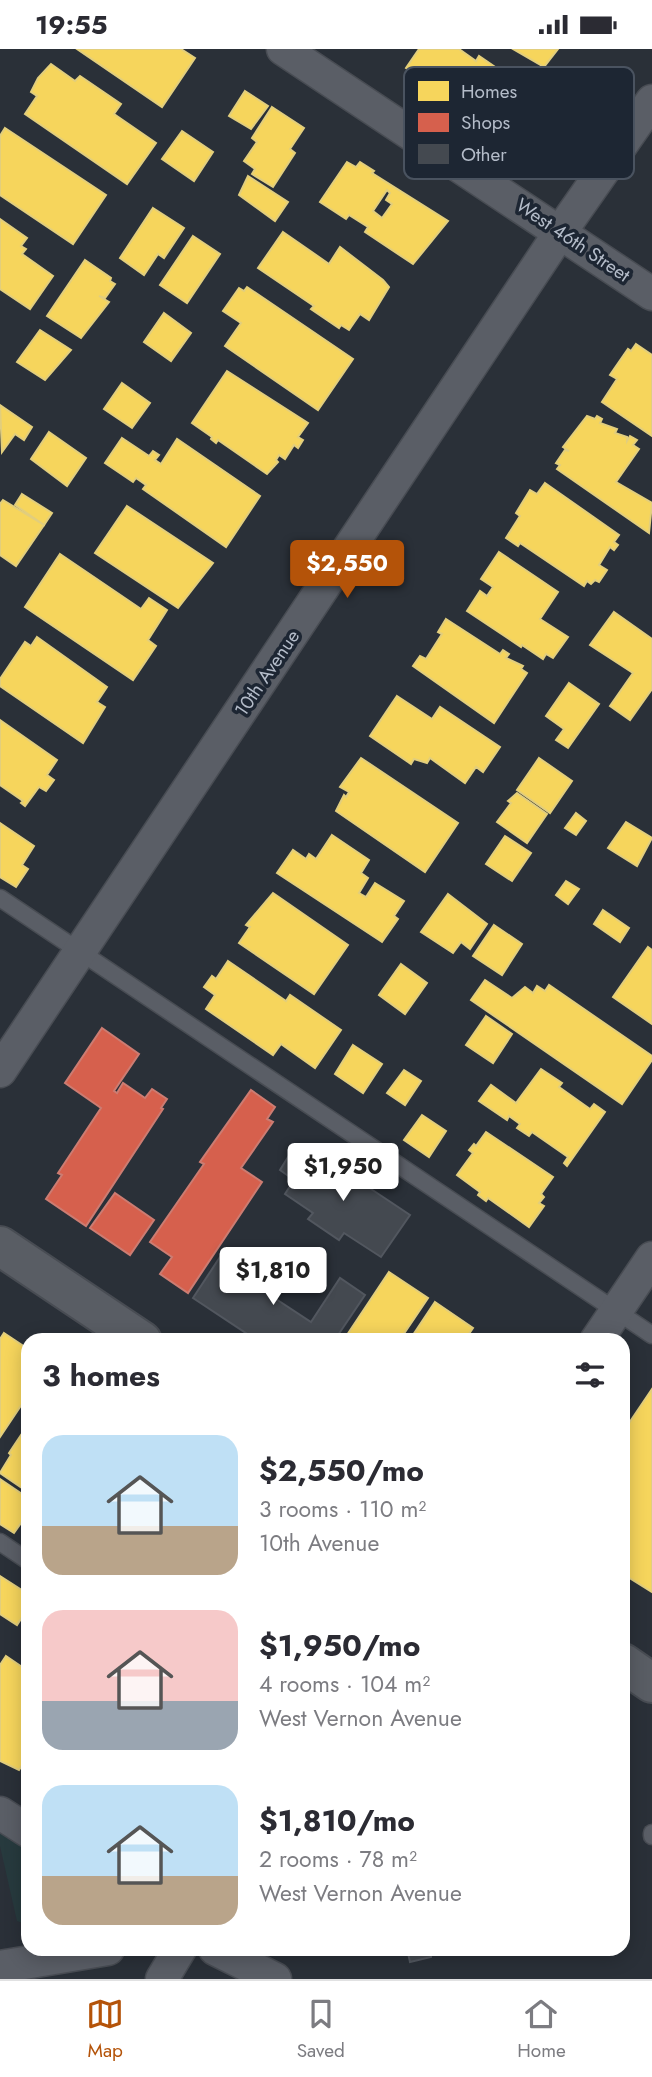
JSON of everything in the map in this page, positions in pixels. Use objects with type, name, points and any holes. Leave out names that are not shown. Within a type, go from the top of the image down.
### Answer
[{"type":"main road","points":[[0,1245],[130,1333]]},
{"type":"main road","points":[[630,1668],[652,1683]]},
{"type":"street","name":"West 46th Street","points":[[283,49],[404,128]]},
{"type":"street","name":"10th Avenue","points":[[634,127],[652,101]]},
{"type":"street","name":"West 46th Street","points":[[482,179],[652,294]]},
{"type":"street","name":"10th Avenue","points":[[0,1071],[597,179]]},
{"type":"street","points":[[601,1333],[652,1258]]},
{"type":"street","points":[[0,1813],[21,1826]]},
{"type":"street","points":[[0,1967],[66,1956]]},
{"type":"street","points":[[162,1979],[176,1956]]},
{"type":"street","points":[[229,1956],[275,1979]]},
{"type":"lane","points":[[0,898],[652,1335]]},
{"type":"lane","points":[[0,1542],[21,1556]]},
{"type":"green space","points":[[0,1825],[21,1839],[21,1922],[17,1921],[0,1846]]},
{"type":"building: Homes","points":[[77,49],[181,49],[195,58],[162,107]]},
{"type":"building: Homes","points":[[419,49],[459,49],[476,61],[479,56],[495,67],[407,67]]},
{"type":"building: Homes","points":[[513,49],[558,49],[544,67]]},
{"type":"building: Homes","points":[[51,64],[75,81],[80,76],[121,104],[114,114],[156,143],[127,184],[25,114],[37,96],[31,92],[38,78]]},
{"type":"building: Homes","points":[[245,91],[268,106],[251,129],[229,116]]},
{"type":"building: Homes","points":[[272,107],[304,128],[290,149],[295,153],[273,187],[252,174],[255,169],[244,161],[257,142],[252,138]]},
{"type":"building: Homes","points":[[5,128],[106,195],[73,244],[0,195],[0,136]]},
{"type":"building: Homes","points":[[182,131],[213,152],[194,181],[162,159]]},
{"type":"building: Homes","points":[[347,162],[356,167],[360,162],[374,171],[372,173],[448,221],[413,264],[365,232],[368,227],[349,215],[346,219],[320,202]],"holes":[[[387,190],[390,193],[386,200],[392,204],[382,218],[373,211]]]},
{"type":"building: Homes","points":[[248,176],[288,202],[275,221],[239,195]]},
{"type":"building: Homes","points":[[153,208],[184,228],[164,258],[158,254],[144,275],[120,258]]},
{"type":"building: Homes","points":[[0,219],[27,238],[21,246],[26,249],[22,254],[53,276],[30,309],[0,289]]},
{"type":"building: Homes","points":[[283,232],[329,264],[340,247],[383,280],[389,287],[369,320],[360,314],[349,330],[341,325],[339,328],[311,309],[314,306],[258,268]]},
{"type":"building: Homes","points":[[193,236],[220,254],[187,303],[160,285]]},
{"type":"building: Homes","points":[[85,260],[111,278],[110,281],[115,284],[105,298],[99,296],[109,302],[81,338],[47,316]]},
{"type":"building: Homes","points":[[247,287],[353,359],[318,410],[225,346],[241,323],[223,311],[239,288],[244,291]]},
{"type":"building: Homes","points":[[164,313],[191,333],[171,361],[144,342]]},
{"type":"building: Homes","points":[[40,330],[71,350],[45,380],[17,362]]},
{"type":"building: Homes","points":[[636,344],[652,355],[652,436],[602,402],[617,379],[610,375],[628,349],[631,351]]},
{"type":"building: Homes","points":[[227,371],[308,423],[298,437],[303,440],[298,448],[294,445],[285,459],[279,455],[276,460],[278,462],[267,474],[218,440],[216,443],[192,423]]},
{"type":"building: Homes","points":[[122,383],[150,403],[132,428],[104,409]]},
{"type":"building: Homes","points":[[0,405],[32,427],[24,440],[15,434],[2,452]]},
{"type":"building: Homes","points":[[587,416],[602,419],[600,423],[617,429],[615,433],[627,437],[627,441],[630,436],[637,440],[633,445],[639,449],[616,482],[652,503],[649,533],[557,469],[560,465],[556,463],[565,450],[569,451],[563,447]]},
{"type":"building: Homes","points":[[49,432],[86,458],[67,486],[31,459]]},
{"type":"building: Homes","points":[[122,438],[149,456],[153,451],[159,455],[155,460],[161,464],[177,439],[260,496],[226,547],[143,489],[146,485],[136,478],[133,482],[105,463]]},
{"type":"building: Homes","points":[[545,483],[619,535],[614,542],[618,545],[614,550],[610,547],[599,565],[607,570],[599,582],[595,580],[591,584],[587,581],[584,586],[520,543],[518,546],[506,538],[520,516],[516,513],[530,490],[537,494]]},
{"type":"building: Homes","points":[[22,494],[52,513],[44,525],[15,505]]},
{"type":"building: Homes","points":[[3,500],[44,525],[16,566],[0,555],[0,504]]},
{"type":"building: Homes","points":[[127,506],[213,563],[178,608],[95,553]]},
{"type":"building: Homes","points":[[499,552],[558,592],[540,619],[568,637],[553,658],[546,654],[543,659],[522,645],[521,647],[467,611],[480,591],[487,596],[493,587],[481,579]]},
{"type":"building: Homes","points":[[60,554],[141,609],[149,598],[167,610],[148,640],[156,646],[133,680],[25,607]]},
{"type":"building: Homes","points":[[614,612],[652,639],[652,689],[630,720],[610,706],[633,673],[590,645]]},
{"type":"building: Homes","points":[[446,619],[500,654],[503,650],[509,654],[506,658],[523,666],[521,669],[527,673],[494,723],[413,666],[420,656],[426,659],[442,634],[438,632]]},
{"type":"building: Homes","points":[[37,637],[107,687],[97,702],[105,707],[83,743],[0,686],[0,679],[25,642],[31,646]]},
{"type":"building: Homes","points":[[569,683],[599,704],[568,748],[556,740],[564,729],[546,716]]},
{"type":"building: Homes","points":[[397,696],[432,719],[440,707],[500,747],[483,772],[476,767],[465,783],[430,758],[427,763],[414,759],[411,764],[370,736]]},
{"type":"building: Homes","points":[[0,720],[57,760],[47,775],[54,780],[46,791],[39,787],[25,806],[21,803],[23,801],[0,785]]},
{"type":"building: Homes","points":[[361,758],[458,823],[425,872],[336,811],[344,795],[346,797],[349,792],[340,787]]},
{"type":"building: Homes","points":[[539,758],[572,781],[550,813],[517,790]]},
{"type":"building: Homes","points":[[517,793],[547,814],[527,843],[497,822],[511,803],[508,801]]},
{"type":"building: Homes","points":[[576,813],[586,821],[576,835],[565,828]]},
{"type":"building: Homes","points":[[626,822],[652,838],[637,866],[608,848]]},
{"type":"building: Homes","points":[[0,823],[34,846],[22,865],[28,869],[16,887],[0,877]]},
{"type":"building: Homes","points":[[332,835],[369,860],[361,873],[368,878],[359,893],[366,897],[375,883],[404,901],[394,916],[398,919],[382,942],[277,873],[293,850],[306,859],[309,854],[316,859]]},
{"type":"building: Homes","points":[[505,836],[531,853],[512,881],[486,864]]},
{"type":"building: Homes","points":[[566,881],[579,889],[568,904],[556,895]]},
{"type":"building: Homes","points":[[273,893],[348,945],[314,994],[239,943],[250,927],[246,925]]},
{"type":"building: Homes","points":[[448,894],[487,924],[470,949],[461,942],[453,953],[421,932]]},
{"type":"building: Homes","points":[[603,910],[629,928],[620,942],[594,924]]},
{"type":"building: Homes","points":[[494,925],[522,944],[502,975],[473,956]]},
{"type":"building: Homes","points":[[648,947],[652,950],[652,1024],[613,997]]},
{"type":"building: Homes","points":[[228,961],[286,1001],[290,995],[341,1030],[315,1068],[281,1044],[273,1055],[206,1009],[215,995],[204,987],[212,976],[216,979]]},
{"type":"building: Homes","points":[[401,964],[427,983],[405,1014],[379,995]]},
{"type":"building: Homes","points":[[485,980],[512,998],[525,987],[533,993],[537,986],[545,991],[549,985],[652,1056],[652,1060],[622,1104],[471,1000]]},
{"type":"building: Homes","points":[[486,1016],[512,1034],[493,1063],[466,1045]]},
{"type":"building: Homes","points":[[353,1045],[382,1064],[363,1093],[335,1074]]},
{"type":"building: Homes","points":[[541,1069],[562,1083],[559,1087],[590,1109],[594,1104],[605,1112],[567,1166],[564,1163],[568,1157],[532,1132],[529,1136],[517,1128],[520,1124],[509,1116],[507,1120],[479,1101],[491,1085],[516,1103]]},
{"type":"building: Homes","points":[[404,1070],[421,1081],[405,1105],[387,1093]]},
{"type":"building: Homes","points":[[422,1115],[446,1131],[429,1157],[404,1140]]},
{"type":"building: Homes","points":[[486,1132],[553,1177],[541,1194],[544,1197],[539,1203],[544,1206],[529,1227],[488,1198],[486,1201],[478,1195],[480,1192],[457,1175],[473,1153],[469,1150],[474,1144],[476,1146]]},
{"type":"building: Homes","points":[[389,1272],[428,1298],[404,1333],[348,1333]]},
{"type":"building: Homes","points":[[435,1302],[473,1328],[470,1333],[414,1333]]},
{"type":"building: Homes","points":[[4,1333],[21,1344],[21,1406],[0,1437],[0,1339]]},
{"type":"building: Homes","points":[[652,1389],[652,1592],[630,1578],[630,1422]]},
{"type":"building: Homes","points":[[21,1435],[21,1487],[0,1473],[11,1455],[9,1453]]},
{"type":"building: Homes","points":[[0,1479],[21,1493],[21,1523],[14,1533],[0,1524]]},
{"type":"building: Homes","points":[[0,1576],[21,1590],[21,1619],[17,1625],[0,1614]]},
{"type":"building: Homes","points":[[6,1656],[21,1666],[19,1770],[0,1761],[0,1665]]},
{"type":"building: Shops","points":[[102,1028],[139,1054],[114,1091],[117,1093],[123,1083],[145,1098],[152,1089],[167,1099],[86,1226],[46,1199],[62,1175],[58,1173],[101,1108],[65,1083]]},
{"type":"building: Shops","points":[[251,1090],[275,1107],[267,1119],[273,1122],[241,1168],[262,1182],[188,1293],[160,1274],[172,1257],[150,1242],[204,1164],[200,1162]]},
{"type":"building: Shops","points":[[115,1193],[154,1220],[130,1255],[90,1228]]},
{"type":"building: Other","points":[[314,1151],[410,1215],[381,1257],[344,1233],[339,1240],[308,1219],[313,1213],[285,1194],[294,1180],[280,1170],[290,1154],[305,1164]]},
{"type":"building: Other","points":[[222,1254],[277,1291],[273,1297],[311,1322],[340,1278],[365,1295],[339,1333],[246,1333],[193,1298]]},
{"type":"building: Other","points":[[409,1956],[431,1956],[431,1957],[410,1962]]}]
